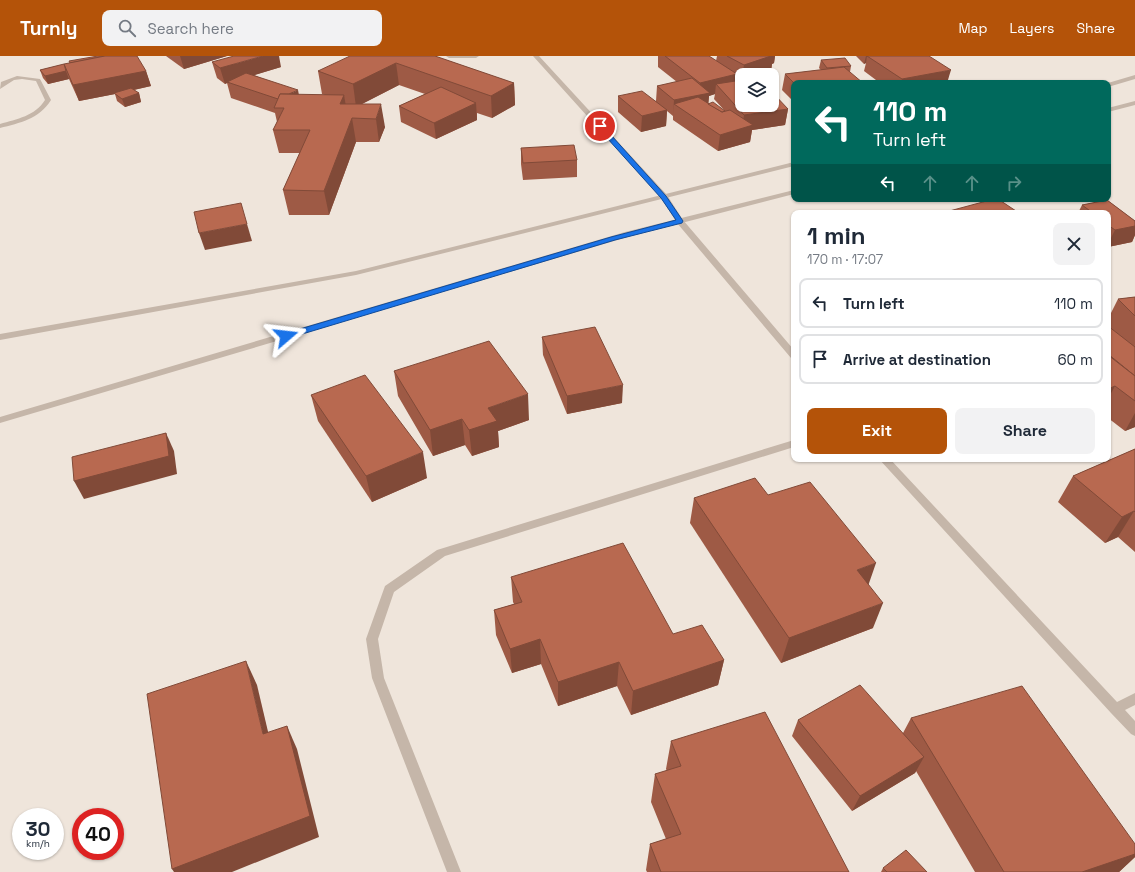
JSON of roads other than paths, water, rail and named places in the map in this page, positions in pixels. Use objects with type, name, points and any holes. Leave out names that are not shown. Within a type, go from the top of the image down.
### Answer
[{"type":"street","points":[[449,56],[476,56]]},
{"type":"street","points":[[536,56],[664,197],[680,221],[791,352]]},
{"type":"street","points":[[0,88],[5,82],[27,77],[38,80],[48,100],[45,106],[37,114],[0,126]]},
{"type":"street","points":[[1111,84],[1135,77]]},
{"type":"street","points":[[1111,109],[1135,103]]},
{"type":"street","points":[[0,337],[356,273],[791,165]]},
{"type":"street","points":[[0,420],[620,236],[791,193]]},
{"type":"street","points":[[1101,202],[1115,211]]},
{"type":"street","points":[[454,872],[378,678],[372,638],[390,589],[441,553],[791,444]]},
{"type":"street","points":[[887,462],[1135,730]]},
{"type":"street","points":[[1116,709],[1135,699]]}]
